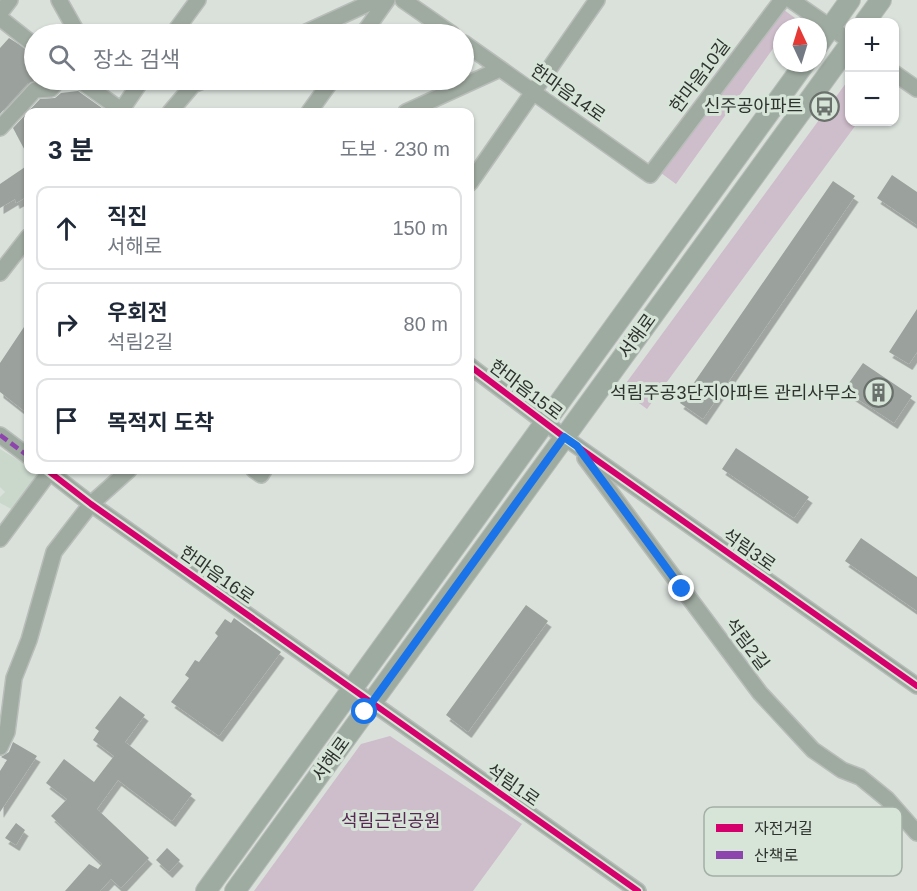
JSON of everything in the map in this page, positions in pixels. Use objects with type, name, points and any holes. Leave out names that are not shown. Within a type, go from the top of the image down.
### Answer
[{"type":"main road","points":[[827,33],[850,0]]},
{"type":"main road","points":[[868,18],[881,0]]},
{"type":"main road","name":"서해로","points":[[235,891],[372,702],[570,442],[845,48]]},
{"type":"main road","name":"서해로","points":[[206,891],[798,72]]},
{"type":"street","points":[[0,13],[9,0]]},
{"type":"street","points":[[58,0],[72,24]]},
{"type":"street","points":[[180,24],[198,0]]},
{"type":"street","points":[[324,24],[376,0]]},
{"type":"street","points":[[370,24],[387,0]]},
{"type":"street","points":[[403,0],[438,24]]},
{"type":"street","points":[[474,177],[597,0]]},
{"type":"street","name":"한마음10길","points":[[650,175],[782,0]]},
{"type":"street","points":[[791,0],[845,39]]},
{"type":"street","points":[[0,18],[24,37]]},
{"type":"street","name":"한마음14로","points":[[474,50],[650,175]]},
{"type":"street","points":[[474,81],[500,69]]},
{"type":"street","points":[[899,76],[917,89]]},
{"type":"street","points":[[0,128],[34,90]]},
{"type":"street","points":[[101,90],[118,108]]},
{"type":"street","points":[[124,108],[136,90]]},
{"type":"street","points":[[173,108],[189,90]]},
{"type":"street","points":[[312,108],[325,90]]},
{"type":"street","points":[[415,108],[454,90]]},
{"type":"street","points":[[0,273],[24,242]]},
{"type":"street","name":"한마음15로","points":[[474,369],[570,442]]},
{"type":"street","points":[[0,435],[24,453]]},
{"type":"street","name":"석림3로","points":[[570,442],[917,686]]},
{"type":"street","name":"석림2길","points":[[570,442],[760,693],[813,750],[842,770],[860,777],[894,807]]},
{"type":"street","points":[[0,539],[46,474]]},
{"type":"street","name":"한마음16로","points":[[54,474],[91,504],[372,702]]},
{"type":"street","points":[[0,747],[7,732],[14,678],[29,640],[54,552],[91,504],[125,474]]},
{"type":"street","name":"석림1로","points":[[372,702],[638,891]]},
{"type":"street","name":"석림2길","points":[[902,816],[917,833]]},
{"type":"shaded area","points":[[0,449],[24,464],[24,474],[43,475],[19,513],[0,503],[0,497],[5,492],[0,487]]},
{"type":"green space","points":[[780,7],[795,18],[773,18],[773,49],[676,184],[661,173]]},
{"type":"green space","points":[[845,84],[845,126],[855,126],[647,409],[621,390]]},
{"type":"green space","name":"석림근린공원","points":[[390,736],[522,824],[473,891],[254,891],[361,744]]},
{"type":"building","points":[[9,38],[24,48],[24,87],[0,114],[0,48]]},
{"type":"building","points":[[78,91],[102,108],[32,108],[40,99],[55,98],[61,93]]},
{"type":"building","points":[[24,116],[24,149],[13,128]]},
{"type":"building","points":[[24,168],[24,198],[16,203],[15,199],[0,208],[0,184]]},
{"type":"building","points":[[892,175],[917,192],[917,225],[877,198]]},
{"type":"building","points":[[833,181],[855,196],[703,419],[680,403]]},
{"type":"building","points":[[917,309],[917,352],[909,364],[889,352]]},
{"type":"building","points":[[24,327],[24,411],[0,392],[0,363]]},
{"type":"building","name":"석림주공3단지아파트 관리사무소","points":[[863,363],[912,396],[894,423],[844,390]]},
{"type":"building","points":[[736,448],[809,497],[794,518],[722,469]]},
{"type":"building","points":[[861,538],[917,577],[917,611],[845,561]]},
{"type":"building","points":[[526,605],[548,621],[468,732],[446,715]]},
{"type":"building","points":[[234,618],[281,652],[219,736],[171,702],[189,678],[185,675],[195,660],[199,662],[218,636],[215,633],[225,619],[231,623]]},
{"type":"building","points":[[120,696],[145,715],[125,742],[192,794],[172,821],[118,780],[97,809],[149,858],[121,888],[111,879],[100,891],[65,891],[89,864],[98,869],[102,864],[51,816],[67,799],[46,783],[64,759],[94,782],[114,756],[93,740],[99,731],[95,728]]},
{"type":"building","points":[[13,742],[37,756],[0,812],[0,771],[7,760],[1,757],[9,752]]},
{"type":"building","points":[[16,823],[25,830],[16,845],[5,838]]},
{"type":"building","points":[[167,848],[180,860],[169,872],[156,860]]},
{"type":"marked path","points":[[0,435],[24,453]]},
{"type":"cycle path","points":[[474,369],[564,437],[917,686]]},
{"type":"cycle path","points":[[52,474],[91,504],[638,891]]},
{"type":"place","name":"신주공아파트","points":[[824,106]]},
{"type":"place","name":"석림주공3단지아파트 관리사무소","points":[[878,393]]},
{"type":"route","points":[[365,712],[564,437],[577,446],[682,589]]}]
